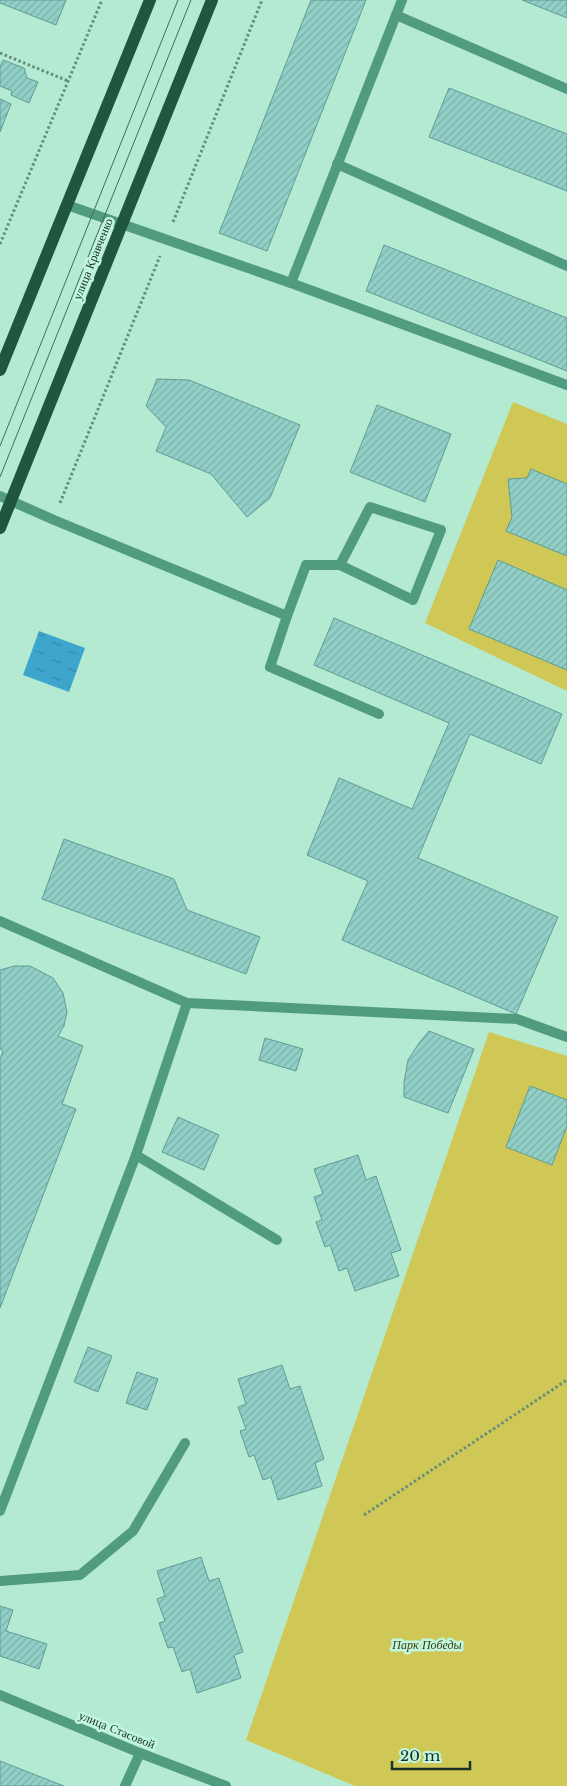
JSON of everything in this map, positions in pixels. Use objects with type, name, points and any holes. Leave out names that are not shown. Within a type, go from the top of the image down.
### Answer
[{"type":"main road","points":[[0,370],[150,0]]},
{"type":"main road","name":"улица Кравченко","points":[[0,528],[6,498],[122,224],[212,0]]},
{"type":"street","points":[[291,283],[402,0]]},
{"type":"street","points":[[396,15],[567,89]]},
{"type":"street","points":[[337,164],[567,266]]},
{"type":"street","points":[[67,205],[291,283],[567,385]]},
{"type":"street","points":[[6,498],[54,520],[287,616]]},
{"type":"street","points":[[340,565],[370,507],[442,530],[413,600],[340,565],[306,565],[287,616],[270,667],[379,714]]},
{"type":"street","points":[[0,921],[187,1004],[517,1019],[567,1036]]},
{"type":"street","points":[[0,1512],[136,1155],[187,1004]]},
{"type":"street","points":[[136,1155],[277,1240]]},
{"type":"street","points":[[0,1580],[80,1575],[133,1531],[185,1443]]},
{"type":"street","name":"улица Стасовой","points":[[0,1695],[140,1753],[226,1786]]},
{"type":"street","points":[[124,1786],[140,1753]]},
{"type":"path","points":[[0,244],[102,0]]},
{"type":"path","points":[[54,520],[262,0]]},
{"type":"path","points":[[0,54],[68,81]]},
{"type":"path","points":[[364,1515],[567,1380]]},
{"type":"green space","points":[[513,402],[567,424],[567,691],[425,623]]},
{"type":"green space","name":"Парк Победы","points":[[489,1032],[567,1056],[567,1786],[355,1786],[246,1740]]},
{"type":"water","points":[[39,631],[85,648],[69,692],[23,675]]},
{"type":"building","points":[[0,0],[66,0],[56,25],[0,3]]},
{"type":"building","points":[[311,0],[366,0],[267,251],[219,233]]},
{"type":"building","points":[[522,0],[567,0],[567,18]]},
{"type":"building","points":[[3,60],[24,68],[27,78],[38,82],[29,103],[11,95],[12,91],[0,86],[0,67]]},
{"type":"building","points":[[449,88],[567,134],[567,191],[429,137]]},
{"type":"building","points":[[0,99],[11,104],[0,132]]},
{"type":"building","points":[[384,245],[567,318],[567,371],[366,291]]},
{"type":"building","points":[[157,379],[189,380],[300,425],[270,498],[247,517],[211,474],[156,451],[166,427],[146,406]]},
{"type":"building","points":[[377,405],[451,434],[425,502],[350,472]]},
{"type":"building","points":[[531,469],[567,484],[567,556],[506,531],[512,517],[508,479],[527,478]]},
{"type":"building","points":[[498,560],[567,590],[567,670],[469,629]]},
{"type":"building","points":[[334,618],[562,714],[541,764],[470,734],[418,858],[558,917],[516,1014],[342,940],[368,881],[307,855],[339,778],[412,809],[449,723],[314,665]]},
{"type":"building","points":[[64,839],[174,879],[187,910],[260,937],[246,974],[42,899]]},
{"type":"building","points":[[14,966],[30,966],[53,978],[63,993],[67,1012],[64,1026],[58,1036],[83,1046],[62,1104],[76,1109],[0,1308],[0,1059],[3,1051],[0,1049],[0,970]]},
{"type":"building","points":[[429,1031],[474,1049],[448,1113],[404,1097],[404,1083],[408,1060]]},
{"type":"building","points":[[265,1038],[303,1049],[296,1071],[259,1060]]},
{"type":"building","points":[[530,1086],[567,1100],[567,1126],[552,1165],[506,1147]]},
{"type":"building","points":[[178,1117],[219,1135],[204,1170],[162,1152]]},
{"type":"building","points":[[358,1155],[366,1180],[376,1176],[401,1250],[391,1253],[399,1276],[355,1291],[347,1268],[339,1271],[330,1245],[325,1247],[316,1222],[322,1220],[314,1197],[323,1194],[314,1169]]},
{"type":"building","points":[[88,1347],[112,1356],[98,1392],[74,1382]]},
{"type":"building","points":[[282,1365],[290,1389],[300,1386],[324,1459],[315,1463],[322,1486],[278,1500],[271,1477],[263,1480],[254,1455],[249,1457],[240,1431],[246,1429],[238,1407],[246,1404],[238,1379]]},
{"type":"building","points":[[137,1372],[158,1379],[147,1410],[126,1403]]},
{"type":"building","points":[[201,1557],[209,1581],[219,1578],[243,1652],[234,1655],[241,1678],[197,1693],[190,1669],[182,1672],[173,1647],[168,1648],[159,1623],[165,1621],[157,1599],[165,1596],[157,1571]]},
{"type":"building","points":[[0,1606],[13,1610],[6,1631],[47,1644],[39,1669],[0,1656]]},
{"type":"building","points":[[0,1761],[64,1786],[0,1786]]},
{"type":"tram line","points":[[0,446],[178,0]]},
{"type":"tram line","points":[[0,477],[191,0]]}]
